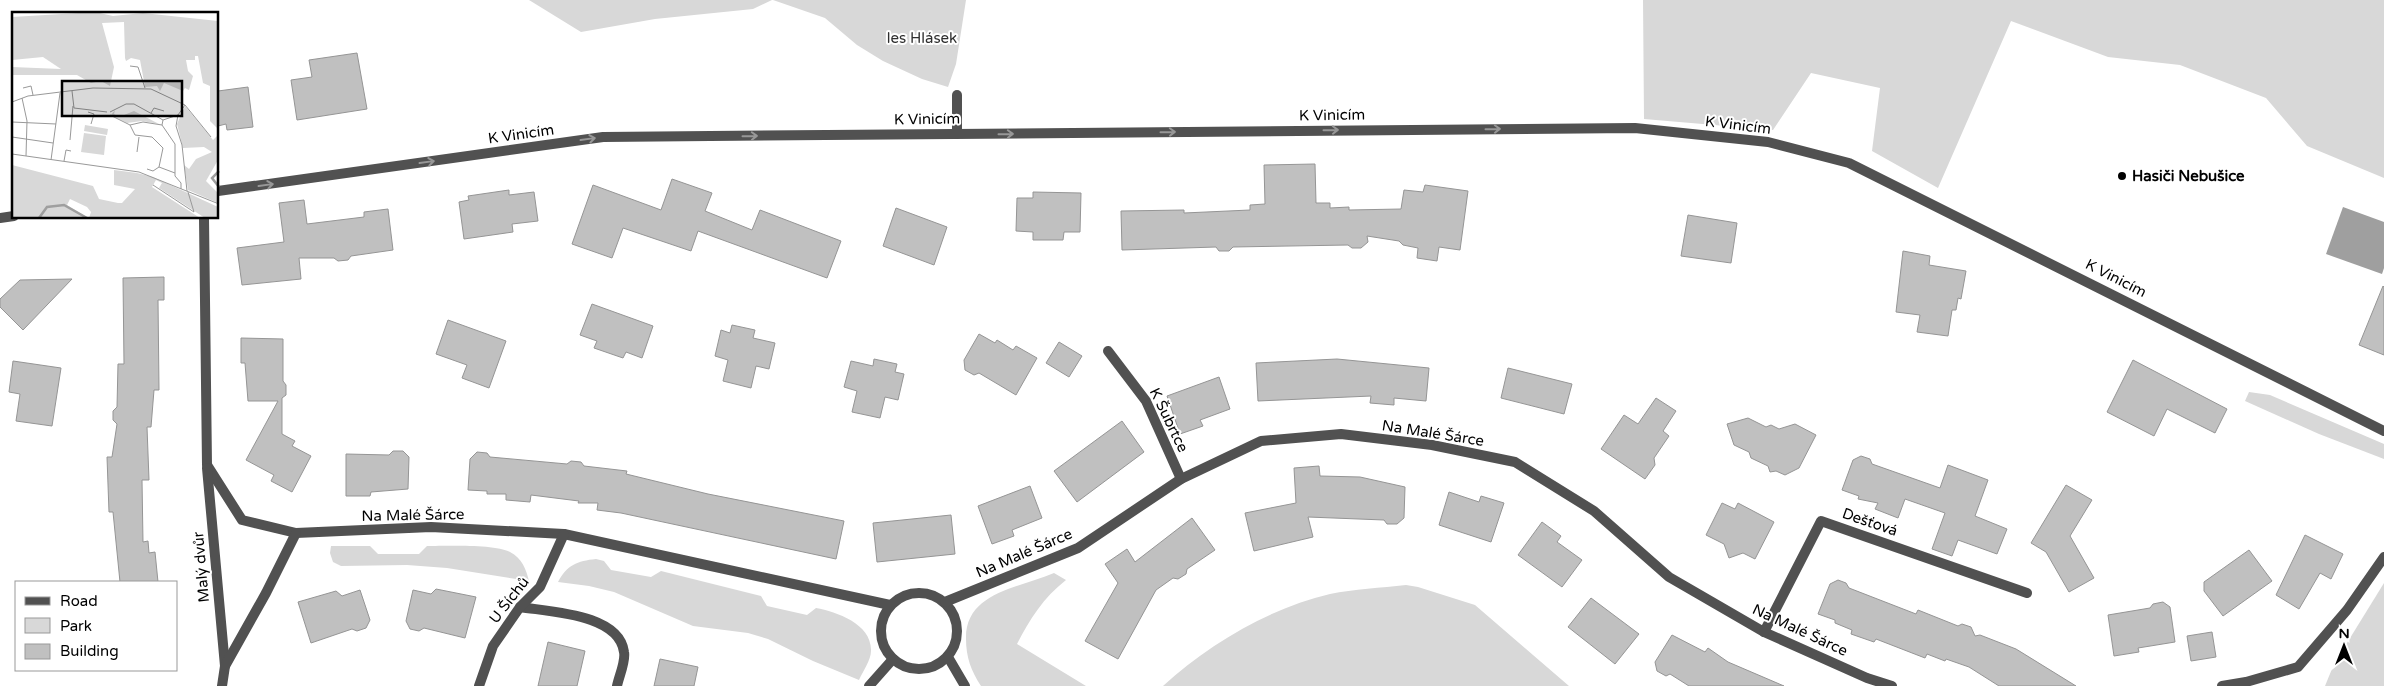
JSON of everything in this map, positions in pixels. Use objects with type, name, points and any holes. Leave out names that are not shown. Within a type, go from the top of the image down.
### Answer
[{"type":"street","points":[[957,95],[957,134]]},
{"type":"street","name":"K Vinicím","points":[[219,191],[603,137],[1635,128],[1768,142],[1849,163],[2384,431]]},
{"type":"street","points":[[204,219],[207,465]]},
{"type":"street","name":"K Šubrtce","points":[[1108,351],[1146,401],[1181,479]]},
{"type":"street","name":"Na Malé Šárce","points":[[945,602],[1078,548],[1181,479],[1260,442],[1341,434],[1432,445],[1515,462],[1594,512],[1669,577],[1764,632],[1867,678],[1892,686]]},
{"type":"street","name":"Na Malé Šárce","points":[[207,465],[242,520],[296,533],[431,527],[564,534],[890,605]]},
{"type":"street","name":"Malý dvůr","points":[[207,465],[225,666],[222,686]]},
{"type":"street","name":"Dešťová","points":[[1764,632],[1821,521],[2027,593]]},
{"type":"street","name":"Malý dvůr","points":[[225,666],[266,593],[296,533]]},
{"type":"street","name":"U Šíchů","points":[[479,686],[493,646],[520,606],[540,587],[564,534]]},
{"type":"street","points":[[2222,686],[2246,682],[2298,666],[2347,610],[2384,557]]},
{"type":"street","points":[[911,593],[935,595],[945,602],[953,612],[957,622],[956,641],[948,656],[933,666],[915,669],[903,666],[893,659],[885,650],[881,639],[880,626],[890,605],[900,597],[911,593]]},
{"type":"street","points":[[520,606],[599,622],[617,633],[625,652],[617,686]]},
{"type":"street","points":[[948,656],[966,686]]},
{"type":"street","points":[[869,686],[893,659]]},
{"type":"green space","points":[[529,0],[772,0],[753,9],[655,19],[581,32]]},
{"type":"green space","name":"les Hlásek","points":[[773,0],[966,0],[956,64],[948,87],[922,79],[883,61],[857,45],[825,18]]},
{"type":"green space","points":[[1643,0],[2384,0],[2384,178],[2307,146],[2266,98],[2180,65],[2108,57],[2011,21],[1938,188],[1872,151],[1880,88],[1811,73],[1773,130],[1644,119]]},
{"type":"green space","points":[[2249,392],[2270,395],[2384,444],[2384,459],[2319,434],[2245,401]]},
{"type":"green space","points":[[331,546],[370,546],[378,554],[419,554],[427,546],[470,546],[503,549],[518,557],[525,568],[529,581],[447,568],[407,565],[341,566],[333,562],[330,553]]},
{"type":"green space","points":[[596,559],[604,561],[611,570],[651,577],[661,571],[761,596],[767,606],[807,615],[816,608],[843,616],[866,633],[870,642],[870,658],[859,680],[813,661],[768,639],[748,633],[693,626],[614,592],[589,586],[558,582],[561,576],[573,565]]},
{"type":"green space","points":[[1054,573],[1066,580],[1050,594],[1038,609],[1017,644],[1086,686],[981,686],[974,675],[966,646],[968,623],[974,611],[984,601],[996,594]]},
{"type":"green space","points":[[2384,583],[2384,686],[2325,686],[2334,664]]},
{"type":"green space","points":[[1406,585],[1475,605],[1569,686],[1163,686],[1220,642],[1285,608],[1330,594]]},
{"type":"shaded area","points":[[2343,207],[2384,222],[2384,268],[2382,274],[2326,254]]},
{"type":"building","points":[[357,53],[367,109],[297,120],[291,80],[312,77],[309,60]]},
{"type":"building","points":[[248,87],[253,127],[227,130],[226,124],[219,126],[219,91]]},
{"type":"building","points":[[1315,164],[1316,203],[1330,203],[1330,208],[1349,207],[1349,210],[1401,209],[1404,190],[1423,192],[1425,185],[1468,191],[1460,250],[1439,247],[1437,261],[1417,258],[1418,248],[1403,245],[1399,241],[1367,236],[1368,242],[1361,248],[1352,248],[1348,245],[1233,247],[1229,251],[1219,251],[1216,247],[1122,250],[1121,211],[1184,210],[1184,213],[1250,210],[1250,205],[1265,204],[1264,165]]},
{"type":"building","points":[[672,179],[712,193],[705,211],[752,230],[760,210],[841,241],[827,278],[698,231],[691,251],[623,228],[612,258],[572,244],[593,185],[661,210]]},
{"type":"building","points":[[509,190],[509,195],[534,192],[538,221],[512,224],[513,232],[464,239],[459,202],[469,200],[468,196]]},
{"type":"building","points":[[1033,192],[1081,193],[1080,232],[1064,232],[1063,240],[1033,240],[1033,232],[1016,231],[1017,198],[1033,198]]},
{"type":"building","points":[[304,200],[307,224],[364,217],[364,212],[388,209],[393,250],[351,256],[348,260],[338,261],[334,258],[299,258],[301,279],[242,285],[237,248],[284,242],[279,203]]},
{"type":"building","points":[[896,208],[947,227],[934,265],[883,246]]},
{"type":"building","points":[[1688,215],[1737,223],[1731,263],[1681,256]]},
{"type":"building","points":[[1903,251],[1930,256],[1929,265],[1966,271],[1961,299],[1958,298],[1956,310],[1952,310],[1948,336],[1917,332],[1920,315],[1896,312]]},
{"type":"building","points":[[164,277],[164,300],[158,300],[159,390],[154,390],[151,427],[147,427],[149,480],[142,480],[143,542],[148,541],[149,553],[155,552],[158,581],[120,581],[113,512],[109,512],[107,457],[112,457],[117,424],[113,420],[113,411],[117,407],[118,364],[124,364],[123,278]]},
{"type":"building","points":[[72,279],[23,330],[0,307],[0,299],[20,280]]},
{"type":"building","points":[[2384,287],[2384,355],[2359,345]]},
{"type":"building","points":[[592,304],[653,326],[642,358],[626,352],[623,358],[594,348],[597,341],[580,335]]},
{"type":"building","points":[[448,320],[506,341],[489,388],[462,378],[467,365],[436,354]]},
{"type":"building","points":[[732,325],[755,330],[753,338],[775,343],[769,369],[756,366],[751,388],[723,381],[728,360],[715,356],[721,330],[730,333]]},
{"type":"building","points":[[979,334],[995,343],[997,340],[1013,350],[1016,346],[1037,358],[1016,395],[979,373],[974,375],[965,370],[964,360]]},
{"type":"building","points":[[241,338],[283,339],[283,381],[286,385],[286,395],[282,398],[282,434],[295,441],[292,446],[311,456],[292,492],[271,481],[274,475],[246,460],[278,401],[248,401],[245,363],[241,363]]},
{"type":"building","points":[[1059,342],[1082,356],[1069,377],[1046,363]]},
{"type":"building","points":[[874,359],[897,364],[895,372],[904,374],[898,400],[885,397],[880,418],[852,412],[857,391],[844,387],[851,361],[873,366]]},
{"type":"building","points":[[1337,359],[1429,368],[1426,401],[1394,398],[1394,405],[1370,403],[1371,396],[1258,401],[1256,363]]},
{"type":"building","points":[[2133,360],[2227,409],[2215,433],[2167,409],[2154,436],[2107,412]]},
{"type":"building","points":[[13,361],[61,368],[52,426],[16,421],[20,394],[9,392]]},
{"type":"building","points":[[1508,368],[1572,384],[1564,414],[1501,398]]},
{"type":"building","points":[[1219,377],[1230,409],[1200,420],[1203,426],[1180,434],[1167,396]]},
{"type":"building","points":[[1656,398],[1676,411],[1663,431],[1669,436],[1654,458],[1655,465],[1645,479],[1601,449],[1624,415],[1638,424]]},
{"type":"building","points":[[1748,418],[1766,427],[1771,425],[1779,429],[1795,424],[1816,435],[1799,468],[1785,475],[1776,471],[1770,472],[1768,466],[1751,458],[1749,452],[1734,445],[1727,424]]},
{"type":"building","points":[[1122,421],[1144,452],[1077,502],[1054,471]]},
{"type":"building","points":[[393,451],[403,451],[409,457],[408,489],[371,492],[370,496],[346,496],[346,454],[389,455]]},
{"type":"building","points":[[477,452],[487,453],[490,457],[567,464],[571,461],[581,462],[584,466],[627,471],[626,474],[708,494],[844,521],[836,559],[621,513],[597,510],[598,503],[578,503],[579,501],[531,495],[530,502],[506,500],[506,494],[487,494],[487,491],[468,490],[470,459]]},
{"type":"building","points":[[1861,456],[1870,459],[1872,464],[1940,488],[1948,465],[1988,480],[1975,516],[2007,529],[1997,554],[1958,540],[1952,556],[1932,549],[1945,513],[1905,499],[1898,518],[1875,509],[1878,503],[1858,499],[1859,496],[1842,490],[1853,460]]},
{"type":"building","points":[[1319,466],[1320,476],[1360,477],[1405,487],[1404,518],[1397,524],[1387,524],[1384,520],[1308,517],[1313,537],[1254,551],[1245,513],[1296,503],[1294,468]]},
{"type":"building","points":[[2066,485],[2092,500],[2070,536],[2094,578],[2069,592],[2046,552],[2031,543]]},
{"type":"building","points":[[1030,486],[1042,518],[1012,530],[1014,536],[992,544],[978,506]]},
{"type":"building","points":[[1449,492],[1479,502],[1481,496],[1504,503],[1491,542],[1439,525]]},
{"type":"building","points":[[1722,503],[1735,509],[1738,503],[1774,522],[1755,559],[1743,553],[1729,558],[1724,544],[1706,535]]},
{"type":"building","points":[[951,515],[955,554],[877,562],[873,523]]},
{"type":"building","points":[[1192,518],[1215,550],[1187,569],[1186,574],[1178,579],[1173,578],[1156,590],[1118,659],[1085,641],[1118,583],[1105,564],[1127,549],[1135,562]]},
{"type":"building","points":[[1542,522],[1561,536],[1557,542],[1582,560],[1562,587],[1518,555]]},
{"type":"building","points":[[2305,535],[2343,554],[2331,579],[2320,573],[2299,609],[2276,595]]},
{"type":"building","points":[[2249,550],[2272,581],[2223,616],[2204,591],[2204,582]]},
{"type":"building","points":[[1838,580],[1846,583],[1849,588],[1916,614],[1918,610],[1958,626],[1962,624],[1971,627],[1975,636],[1980,635],[2016,649],[2076,686],[1999,686],[1969,667],[1927,654],[1925,658],[1876,639],[1874,642],[1851,634],[1852,630],[1835,623],[1835,620],[1818,614],[1830,584]]},
{"type":"building","points":[[436,589],[476,597],[465,638],[424,628],[419,631],[410,629],[406,621],[413,590],[431,594]]},
{"type":"building","points":[[360,590],[370,620],[366,628],[357,631],[352,629],[311,643],[298,602],[336,591],[342,596]]},
{"type":"building","points":[[1591,598],[1639,634],[1615,664],[1568,627]]},
{"type":"building","points":[[2163,602],[2170,607],[2175,642],[2138,648],[2139,652],[2114,656],[2108,615],[2150,608],[2153,604]]},
{"type":"building","points":[[2212,632],[2216,657],[2191,661],[2187,636]]},
{"type":"building","points":[[1672,635],[1705,652],[1708,648],[1728,662],[1784,686],[1689,686],[1670,674],[1666,676],[1657,671],[1655,662]]},
{"type":"building","points":[[548,642],[585,651],[577,686],[538,686]]},
{"type":"building","points":[[660,659],[698,667],[694,686],[654,686]]},
{"type":"place","name":"Hasiči Nebušice","points":[[2122,176]]}]
